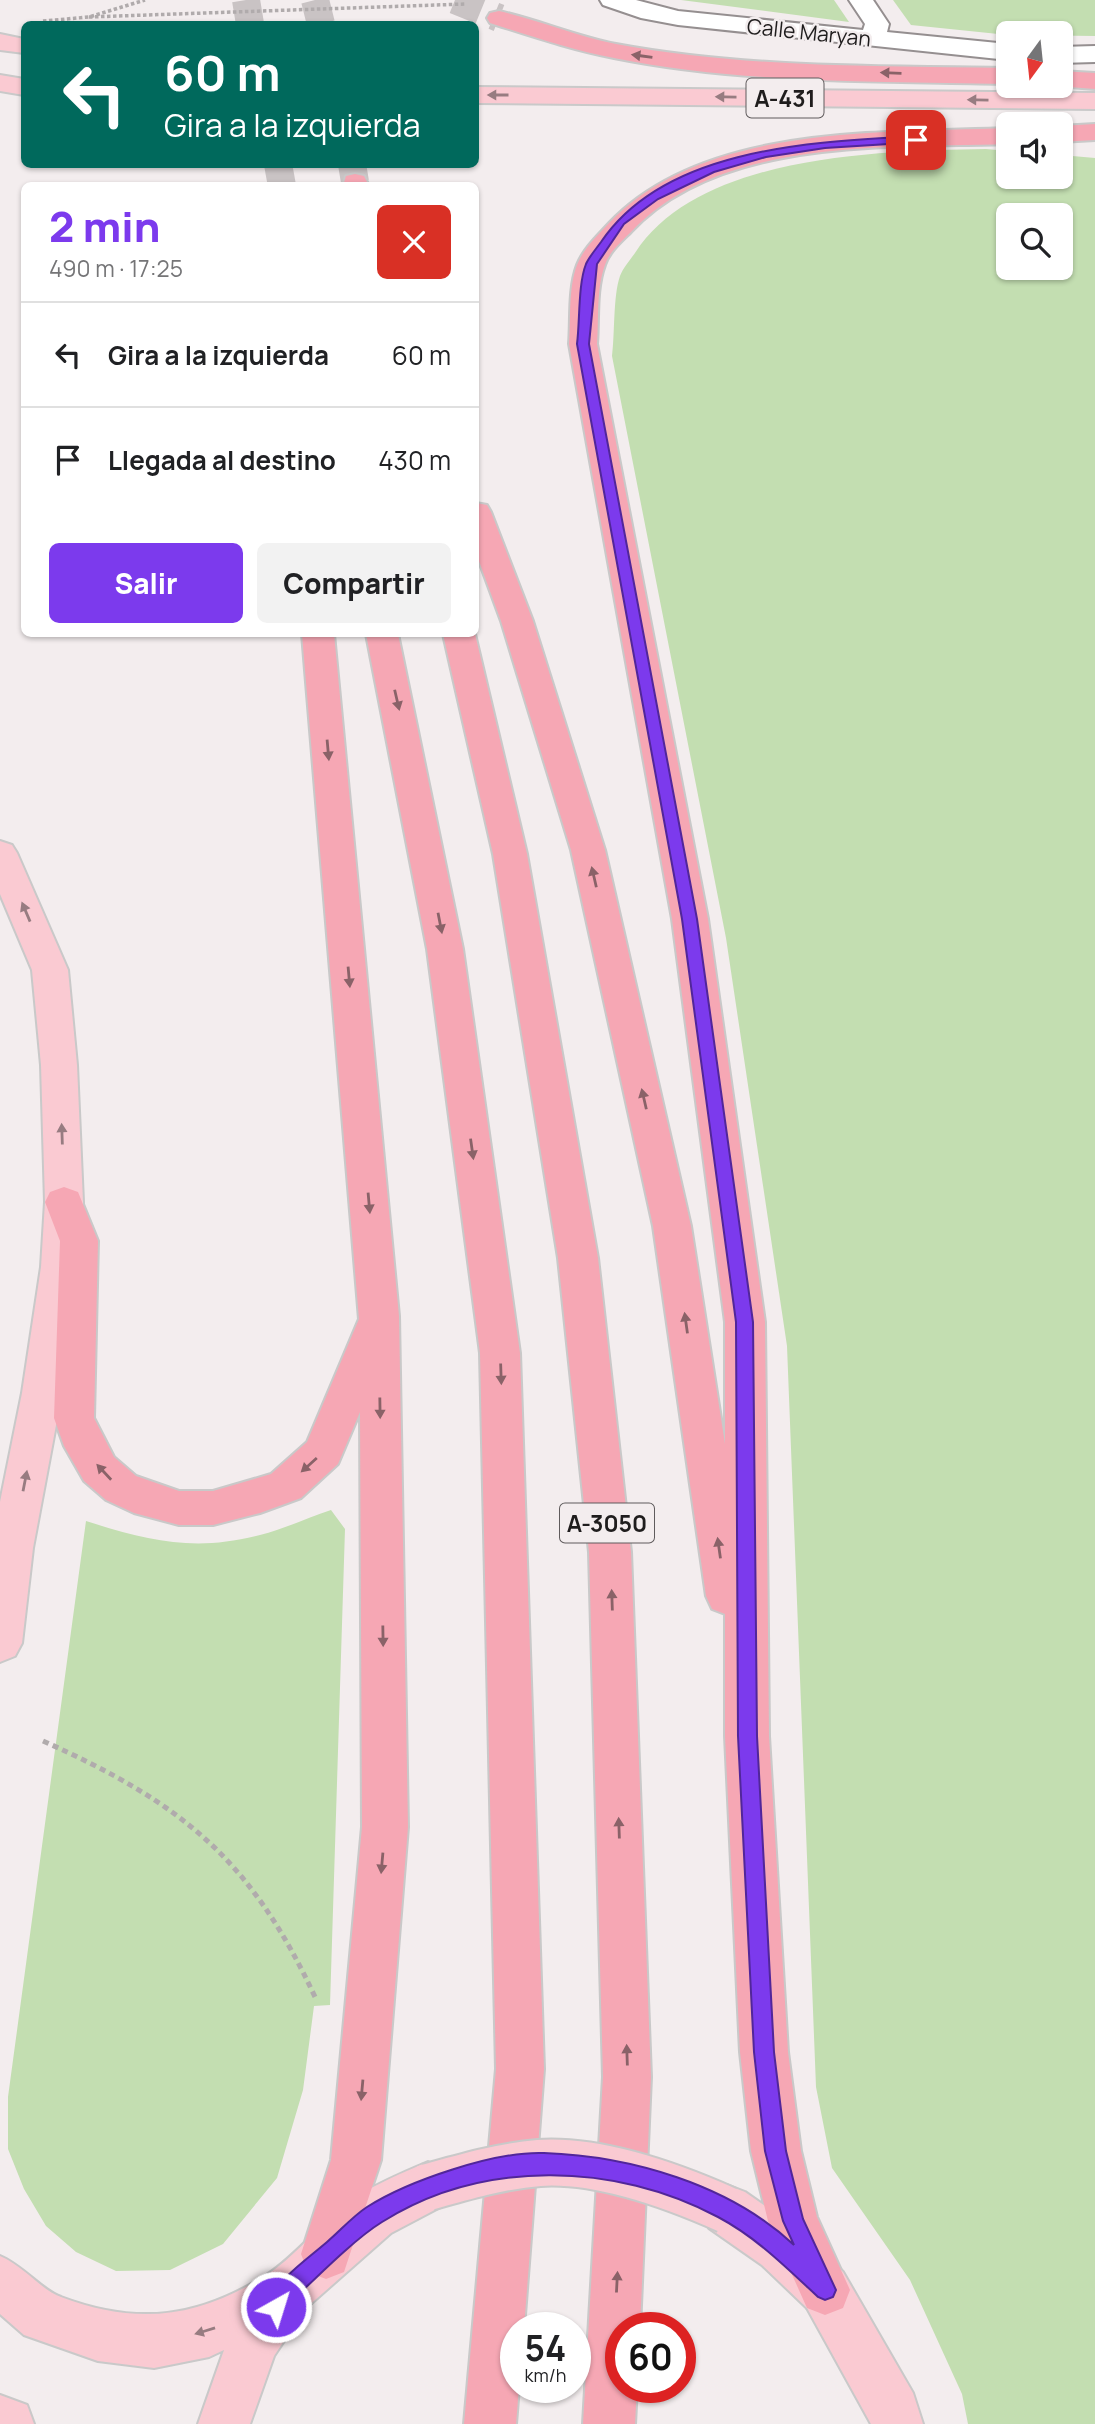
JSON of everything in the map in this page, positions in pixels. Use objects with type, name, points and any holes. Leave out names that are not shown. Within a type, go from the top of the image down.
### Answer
[{"type":"highway","points":[[499,18],[593,45],[706,65],[996,76]]},
{"type":"highway","points":[[1073,80],[1095,81]]},
{"type":"highway","points":[[1073,131],[1095,131]]},
{"type":"highway","points":[[825,2290],[793,2221],[775,2151],[764,2052],[747,1736],[745,1322],[690,919],[583,344],[592,264],[620,221],[654,196],[710,169],[765,154],[825,145],[996,137]]},
{"type":"highway","points":[[479,520],[517,621],[588,850],[666,1199],[747,1736]]},
{"type":"highway","points":[[318,637],[379,1315],[385,1827],[356,2160],[326,2254]]},
{"type":"highway","points":[[383,637],[445,949],[500,1353],[520,2069],[490,2424]]},
{"type":"highway","name":"A-3050","points":[[460,637],[510,854],[578,1258],[610,1552],[627,2077],[609,2424]]},
{"type":"highway","points":[[64,1202],[79,1241],[74,1418],[85,1446],[99,1469],[121,1488],[149,1502],[179,1508],[213,1508],[245,1501],[286,1486],[323,1452],[379,1315]]},
{"type":"main road","points":[[0,42],[21,46]]},
{"type":"main road","points":[[0,57],[21,60]]},
{"type":"main road","points":[[0,83],[21,86]]},
{"type":"main road","name":"A-431","points":[[479,95],[1095,101]]},
{"type":"main road","points":[[0,96],[21,96]]},
{"type":"main road","name":"A-431","points":[[479,119],[949,122],[996,125]]},
{"type":"main road","points":[[0,853],[50,970],[60,1065],[64,1202],[59,1280],[43,1393],[12,1548],[0,1643]]},
{"type":"main road","points":[[224,2424],[253,2342],[288,2290],[373,2215],[428,2187],[479,2173],[541,2163],[610,2170],[672,2186],[727,2210],[780,2247],[825,2290],[895,2412],[897,2424]]},
{"type":"main road","points":[[0,2281],[42,2317],[98,2335],[154,2342],[209,2331],[288,2290]]},
{"type":"main road","points":[[0,2421],[8,2424]]},
{"type":"street","name":"Calle Maryan","points":[[612,0],[650,13],[678,18],[996,51]]},
{"type":"street","points":[[861,0],[877,24],[872,40]]},
{"type":"street","points":[[1073,55],[1095,54]]},
{"type":"path","points":[[89,16],[145,0]]},
{"type":"path","points":[[38,21],[89,16],[474,4]]},
{"type":"path","points":[[43,1741],[107,1768],[172,1811],[214,1844],[253,1888],[291,1947],[318,2002]]},
{"type":"green space","points":[[681,0],[834,0],[849,22]]},
{"type":"green space","points":[[893,0],[1095,0],[1095,36],[1073,36],[1073,21],[996,21],[996,34],[911,25]]},
{"type":"green space","points":[[996,150],[996,189],[1073,189],[1073,156],[1095,158],[1095,2424],[968,2424],[962,2394],[910,2280],[832,2168],[816,2087],[787,1346],[726,938],[612,356],[616,294],[620,276],[635,253],[664,220],[702,195],[746,177],[795,165],[895,152]]},
{"type":"green space","points":[[331,1510],[345,1529],[330,2005],[314,2006],[303,2090],[277,2178],[223,2244],[170,2270],[116,2271],[76,2252],[46,2226],[24,2189],[8,2149],[8,2097],[86,1521],[152,1539],[214,1543],[269,1533]]},
{"type":"tunnel","points":[[246,0],[250,21]]},
{"type":"tunnel","points":[[315,0],[320,21]]},
{"type":"tunnel","points":[[455,0],[499,18]]},
{"type":"tunnel","points":[[279,168],[281,182]]},
{"type":"tunnel","points":[[353,168],[355,182]]},
{"type":"route","points":[[276,2307],[288,2290],[373,2215],[428,2187],[479,2173],[541,2163],[610,2170],[672,2186],[727,2210],[780,2247],[825,2290],[793,2221],[775,2151],[764,2052],[747,1736],[745,1322],[690,919],[583,344],[592,264],[620,221],[654,196],[710,169],[765,154],[825,145],[916,140]]}]
